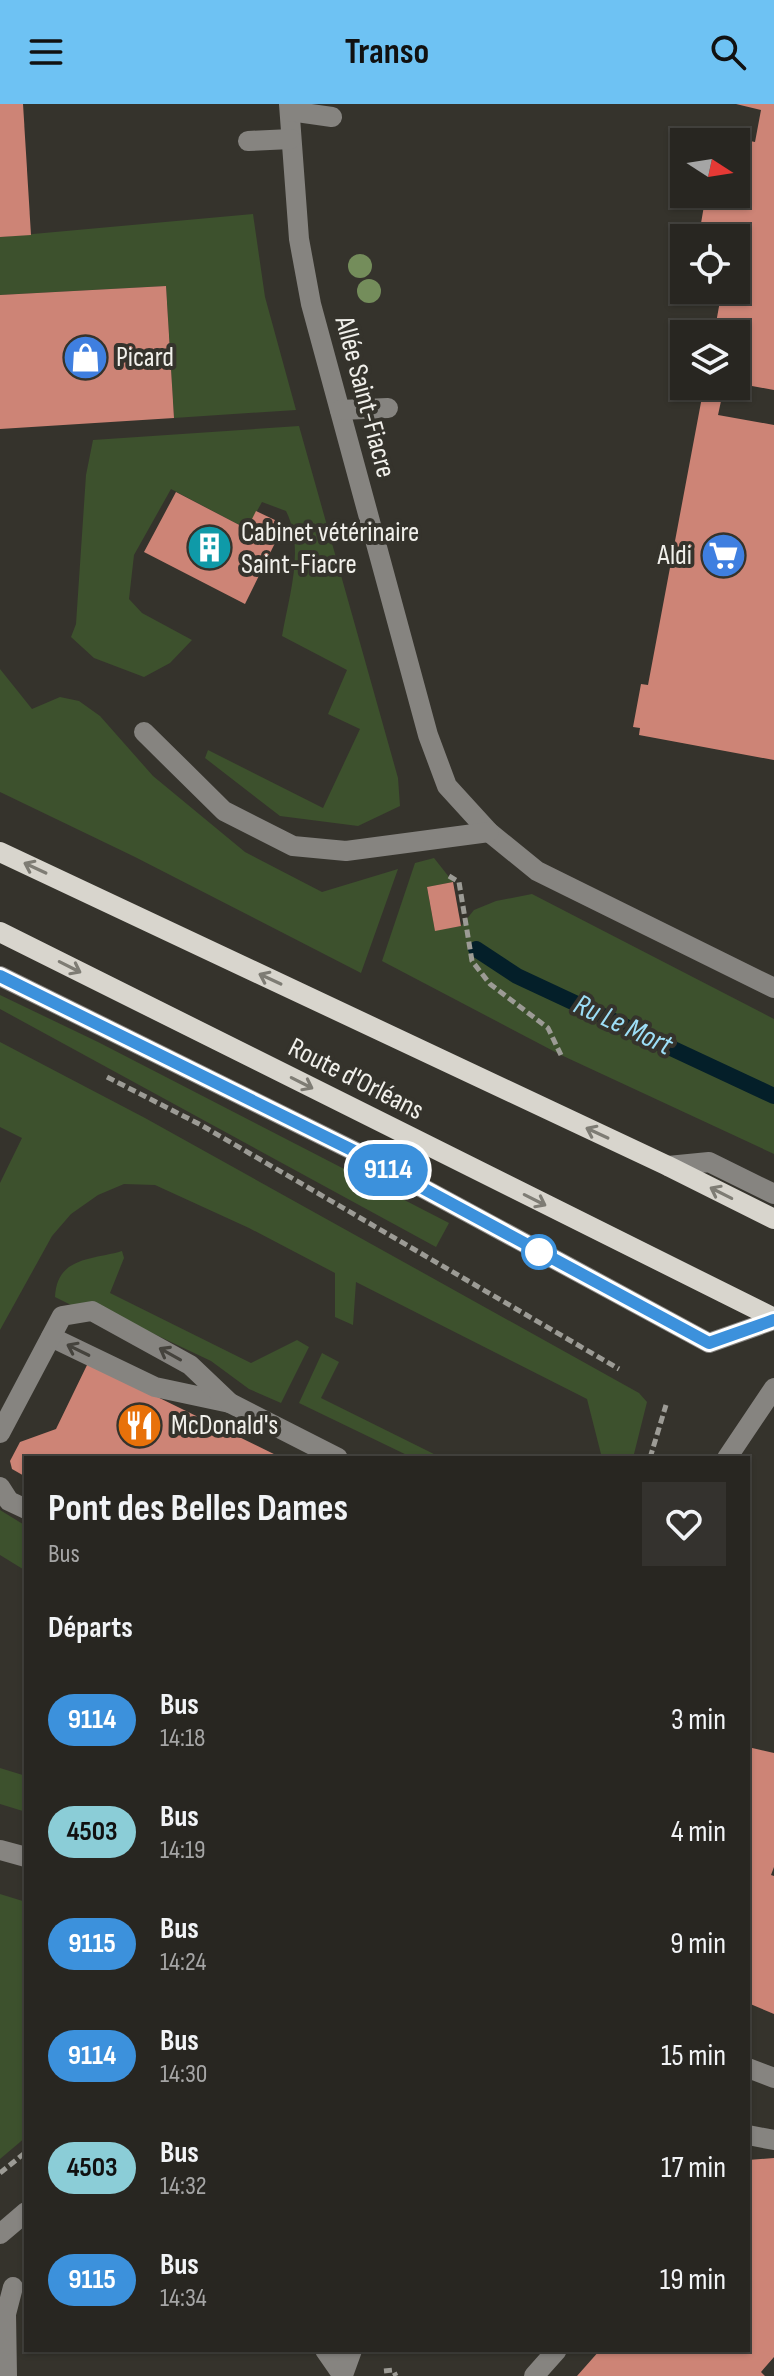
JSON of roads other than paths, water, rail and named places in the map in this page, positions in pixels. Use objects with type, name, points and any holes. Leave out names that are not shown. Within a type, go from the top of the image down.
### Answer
[{"type":"main road","name":"Route d'Orléans","points":[[0,852],[668,1166],[774,1219]]},
{"type":"main road","name":"Route d'Orléans","points":[[0,932],[774,1319]]},
{"type":"street","points":[[290,107],[332,117]]},
{"type":"street","name":"Allée Saint-Fiacre","points":[[290,107],[299,239],[311,304],[428,735],[447,786],[489,832],[537,871],[774,988]]},
{"type":"street","points":[[248,141],[291,139]]},
{"type":"street","points":[[340,410],[388,408]]},
{"type":"street","points":[[144,732],[224,811],[293,846],[346,851],[489,832]]},
{"type":"street","points":[[0,976],[356,1152],[709,1343],[774,1319]]},
{"type":"street","points":[[668,1166],[709,1162],[774,1194]]},
{"type":"street","points":[[0,1433],[62,1316],[92,1311],[190,1365],[230,1403]]},
{"type":"street","points":[[51,1337],[155,1387],[230,1403],[334,1456]]},
{"type":"street","points":[[729,1455],[774,1388]]},
{"type":"street","points":[[0,1487],[9,1501],[24,1508]]},
{"type":"street","points":[[0,1850],[24,1856]]},
{"type":"street","points":[[750,2069],[774,2078]]},
{"type":"street","points":[[750,2135],[774,2140]]},
{"type":"street","points":[[0,2234],[24,2214]]},
{"type":"street","points":[[7,2376],[6,2314],[13,2287]]},
{"type":"street","points":[[326,2352],[343,2376]]},
{"type":"street","points":[[343,2376],[351,2352]]},
{"type":"street","points":[[534,2376],[555,2352]]},
{"type":"waterway","name":"Ru Le Mort","points":[[476,949],[517,976],[774,1096]]},
{"type":"place","name":"Picard","points":[[85,357]]},
{"type":"place","name":"Cabinet vétérinaire Saint-Fiacre","points":[[210,548]]},
{"type":"place","name":"Aldi","points":[[723,555]]},
{"type":"place","name":"McDonald's","points":[[140,1425]]}]
